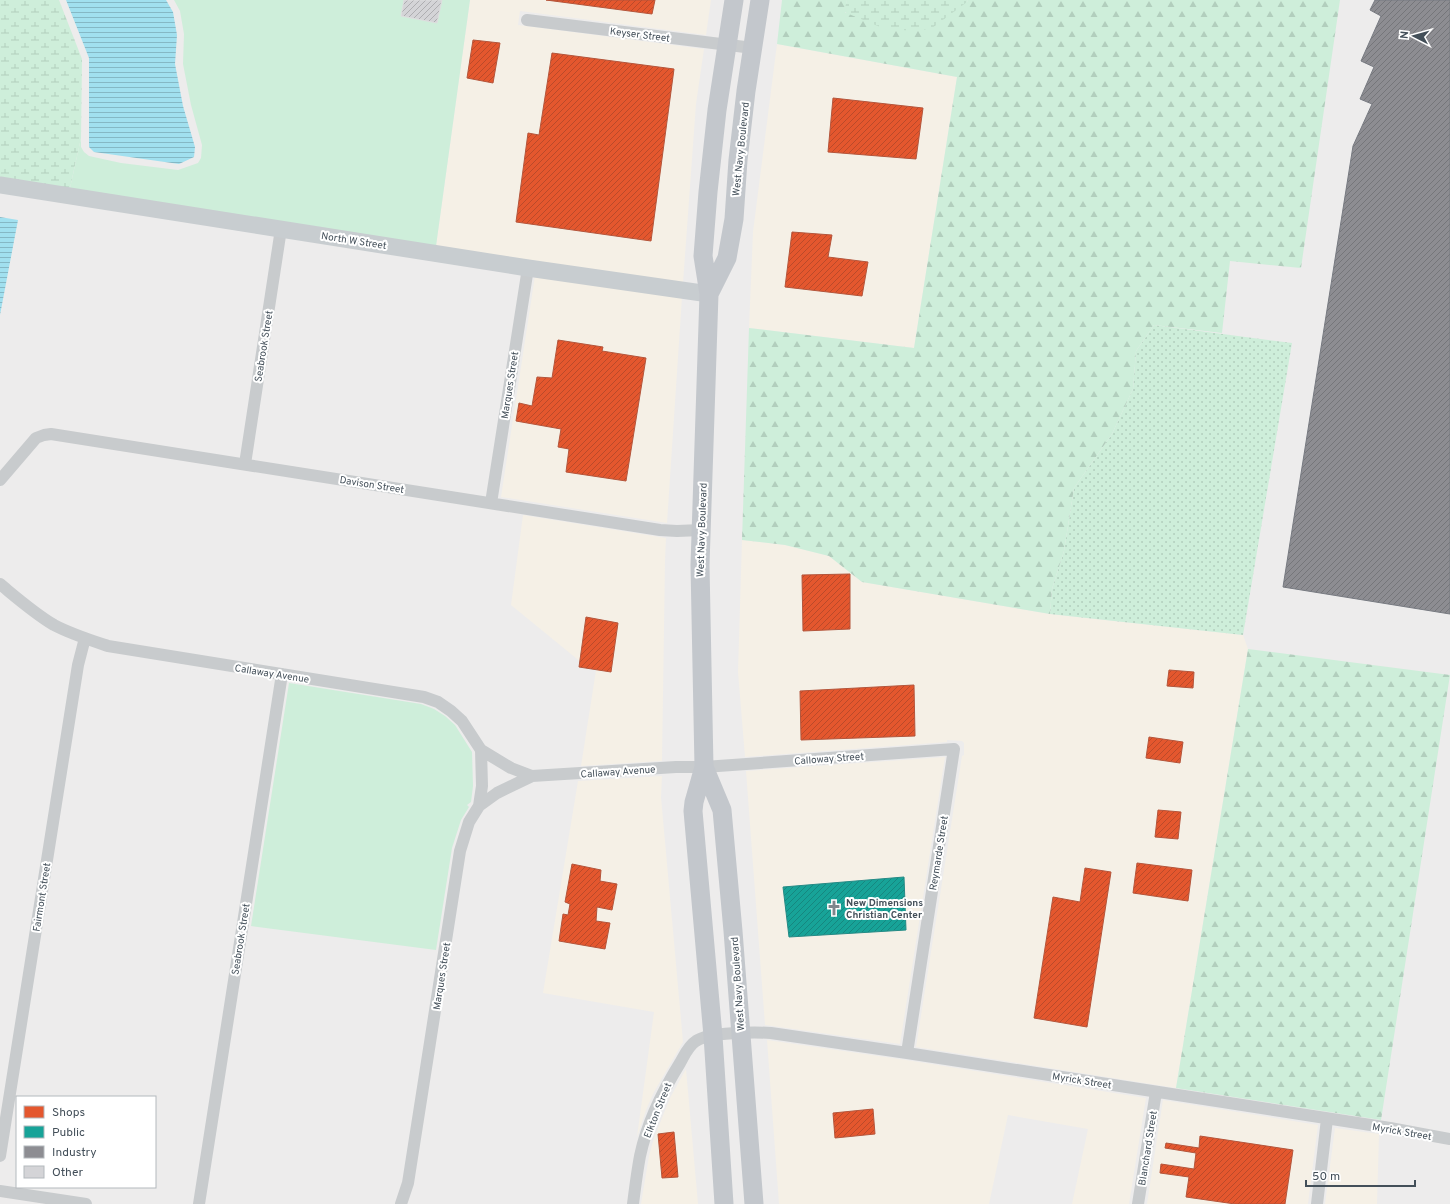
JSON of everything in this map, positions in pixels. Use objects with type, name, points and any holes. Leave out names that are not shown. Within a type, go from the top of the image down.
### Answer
[{"type":"main road","name":"West Navy Boulevard","points":[[724,1204],[713,1036],[693,811],[694,802],[704,767],[700,572],[709,294],[703,256],[715,125],[726,44],[734,0]]},
{"type":"main road","name":"West Navy Boulevard","points":[[709,294],[727,258],[734,219],[746,91],[760,0]]},
{"type":"main road","name":"North W Street","points":[[0,185],[528,268],[709,294]]},
{"type":"main road","name":"West Navy Boulevard","points":[[704,767],[722,810],[754,1204]]},
{"type":"street","name":"Keyser Street","points":[[527,20],[753,48]]},
{"type":"street","name":"Seabrook Street","points":[[245,464],[281,229]]},
{"type":"street","name":"Marques Street","points":[[491,503],[528,268]]},
{"type":"street","name":"Davison Street","points":[[0,480],[36,438],[51,434],[660,530],[701,530]]},
{"type":"street","name":"Callaway Avenue","points":[[0,584],[55,625],[108,646],[424,697],[451,711],[462,721],[480,750],[511,768],[532,776]]},
{"type":"street","name":"Fairmont Street","points":[[0,1156],[78,666],[85,638]]},
{"type":"street","name":"Seabrook Street","points":[[199,1204],[282,674]]},
{"type":"street","name":"Calloway Street","points":[[704,767],[954,749]]},
{"type":"street","name":"Reymarde Street","points":[[907,1053],[954,749]]},
{"type":"street","name":"Marques Street","points":[[401,1204],[408,1183],[460,850],[469,822],[479,806],[482,786],[480,750]]},
{"type":"street","name":"Callaway Avenue","points":[[479,806],[497,793],[532,776],[676,767],[704,767]]},
{"type":"street","name":"Myrick Street","points":[[713,1036],[740,1033],[771,1033],[1390,1128],[1450,1139]]},
{"type":"street","name":"Elkton Street","points":[[633,1204],[641,1155],[654,1112],[662,1095],[694,1042],[700,1038],[713,1036]]},
{"type":"street","name":"Blanchard Street","points":[[1138,1204],[1156,1092]]},
{"type":"street","points":[[1316,1204],[1328,1119]]},
{"type":"street","points":[[0,1191],[86,1204]]},
{"type":"shaded area","points":[[470,0],[711,0],[706,35],[520,11],[518,25],[704,49],[696,104],[683,283],[436,246]]},
{"type":"shaded area","points":[[777,44],[957,77],[914,348],[749,328],[753,232]]},
{"type":"shaded area","points":[[535,276],[682,297],[667,523],[501,497]]},
{"type":"shaded area","points":[[523,515],[666,538],[662,761],[581,766],[597,664],[582,663],[511,605]]},
{"type":"shaded area","points":[[742,540],[785,545],[829,556],[862,582],[1050,614],[1243,635],[1248,649],[1176,1088],[916,1047],[962,756],[964,755],[964,743],[962,741],[947,740],[947,742],[745,757],[738,672]]},
{"type":"shaded area","points":[[945,757],[900,1044],[765,1025],[746,771]]},
{"type":"shaded area","points":[[662,776],[661,797],[683,1042],[654,1092],[637,1137],[654,1012],[543,993],[578,781]]},
{"type":"shaded area","points":[[767,1040],[906,1060],[1146,1098],[1129,1204],[1072,1204],[1088,1129],[1008,1115],[989,1204],[779,1204]]},
{"type":"shaded area","points":[[686,1069],[698,1204],[641,1204],[649,1156],[654,1138],[670,1098]]},
{"type":"shaded area","points":[[1163,1100],[1318,1125],[1308,1204],[1147,1204]]},
{"type":"shaded area","points":[[1335,1128],[1379,1134],[1377,1204],[1325,1204]]},
{"type":"green space","points":[[0,0],[59,0],[82,59],[81,138],[70,188],[0,177]]},
{"type":"green space","points":[[174,0],[470,0],[436,246],[70,188],[81,138],[81,147],[89,156],[121,163],[178,170],[198,163],[201,158],[202,145],[191,105],[183,64],[184,34],[180,11]]},
{"type":"green space","points":[[782,0],[847,0],[845,13],[967,2],[968,0],[1340,0],[1301,268],[1230,261],[1222,333],[1154,325],[1136,351],[1133,389],[1112,434],[1074,488],[1064,551],[1052,589],[1050,614],[862,582],[829,556],[785,545],[742,540],[749,328],[914,348],[957,77],[777,44]]},
{"type":"green space","points":[[847,0],[968,0],[932,28],[917,31],[885,29],[844,12]]},
{"type":"green space","points":[[1154,325],[1292,343],[1243,635],[1050,614],[1052,589],[1064,551],[1074,488],[1112,434],[1133,389],[1136,351]]},
{"type":"green space","points":[[1248,649],[1450,675],[1381,1120],[1176,1088]]},
{"type":"green space","points":[[289,683],[421,704],[434,709],[455,725],[472,752],[473,786],[471,802],[467,805],[469,807],[461,820],[452,848],[436,950],[251,926]]},
{"type":"water","points":[[66,0],[166,0],[173,12],[177,35],[175,64],[183,106],[195,147],[194,157],[179,164],[94,152],[89,147],[89,58]]},
{"type":"water","points":[[0,217],[18,220],[0,315]]},
{"type":"building: Shops","points":[[546,0],[655,0],[652,14]]},
{"type":"building: Shops","points":[[473,40],[500,43],[493,83],[467,78]]},
{"type":"building: Shops","points":[[552,53],[674,69],[651,241],[516,222],[528,133],[539,135]]},
{"type":"building: Shops","points":[[833,98],[923,108],[916,159],[828,152]]},
{"type":"building: Shops","points":[[792,232],[832,235],[828,257],[868,262],[862,296],[785,287]]},
{"type":"building: Shops","points":[[558,340],[603,347],[602,351],[646,358],[626,481],[566,472],[569,449],[558,447],[561,429],[516,421],[519,403],[532,406],[537,377],[552,378]]},
{"type":"building: Shops","points":[[850,574],[850,629],[803,631],[802,575]]},
{"type":"building: Shops","points":[[586,617],[618,623],[611,672],[579,667]]},
{"type":"building: Shops","points":[[1169,670],[1194,672],[1193,688],[1167,686]]},
{"type":"building: Shops","points":[[914,685],[915,736],[801,740],[800,691]]},
{"type":"building: Shops","points":[[1149,737],[1183,742],[1180,763],[1146,758]]},
{"type":"building: Shops","points":[[1158,810],[1181,812],[1178,839],[1155,837]]},
{"type":"building: Shops","points":[[1137,863],[1192,870],[1188,901],[1133,893]]},
{"type":"building: Shops","points":[[572,864],[601,870],[600,881],[617,884],[612,910],[597,907],[596,921],[610,923],[605,949],[559,941],[563,914],[568,915],[570,904],[565,902]]},
{"type":"building: Shops","points":[[1085,868],[1111,872],[1087,1027],[1034,1018],[1053,897],[1080,902]]},
{"type":"building: Shops","points":[[873,1109],[875,1134],[835,1138],[833,1113]]},
{"type":"building: Shops","points":[[674,1132],[678,1177],[662,1178],[658,1134]]},
{"type":"building: Shops","points":[[1200,1136],[1293,1150],[1285,1204],[1235,1204],[1186,1197],[1189,1177],[1160,1173],[1161,1164],[1194,1169],[1196,1153],[1165,1148],[1166,1143],[1199,1148]]},
{"type":"building: Public","points":[[904,877],[906,930],[789,937],[783,887]]},
{"type":"building: Industry","points":[[1375,0],[1450,0],[1450,614],[1283,587],[1353,146],[1372,104],[1360,99],[1374,67],[1361,61],[1381,16],[1370,10]]},
{"type":"building: Other","points":[[404,0],[442,0],[437,23],[401,16]]},
{"type":"place","name":"New Dimensions Christian Center","points":[[834,908]]}]
